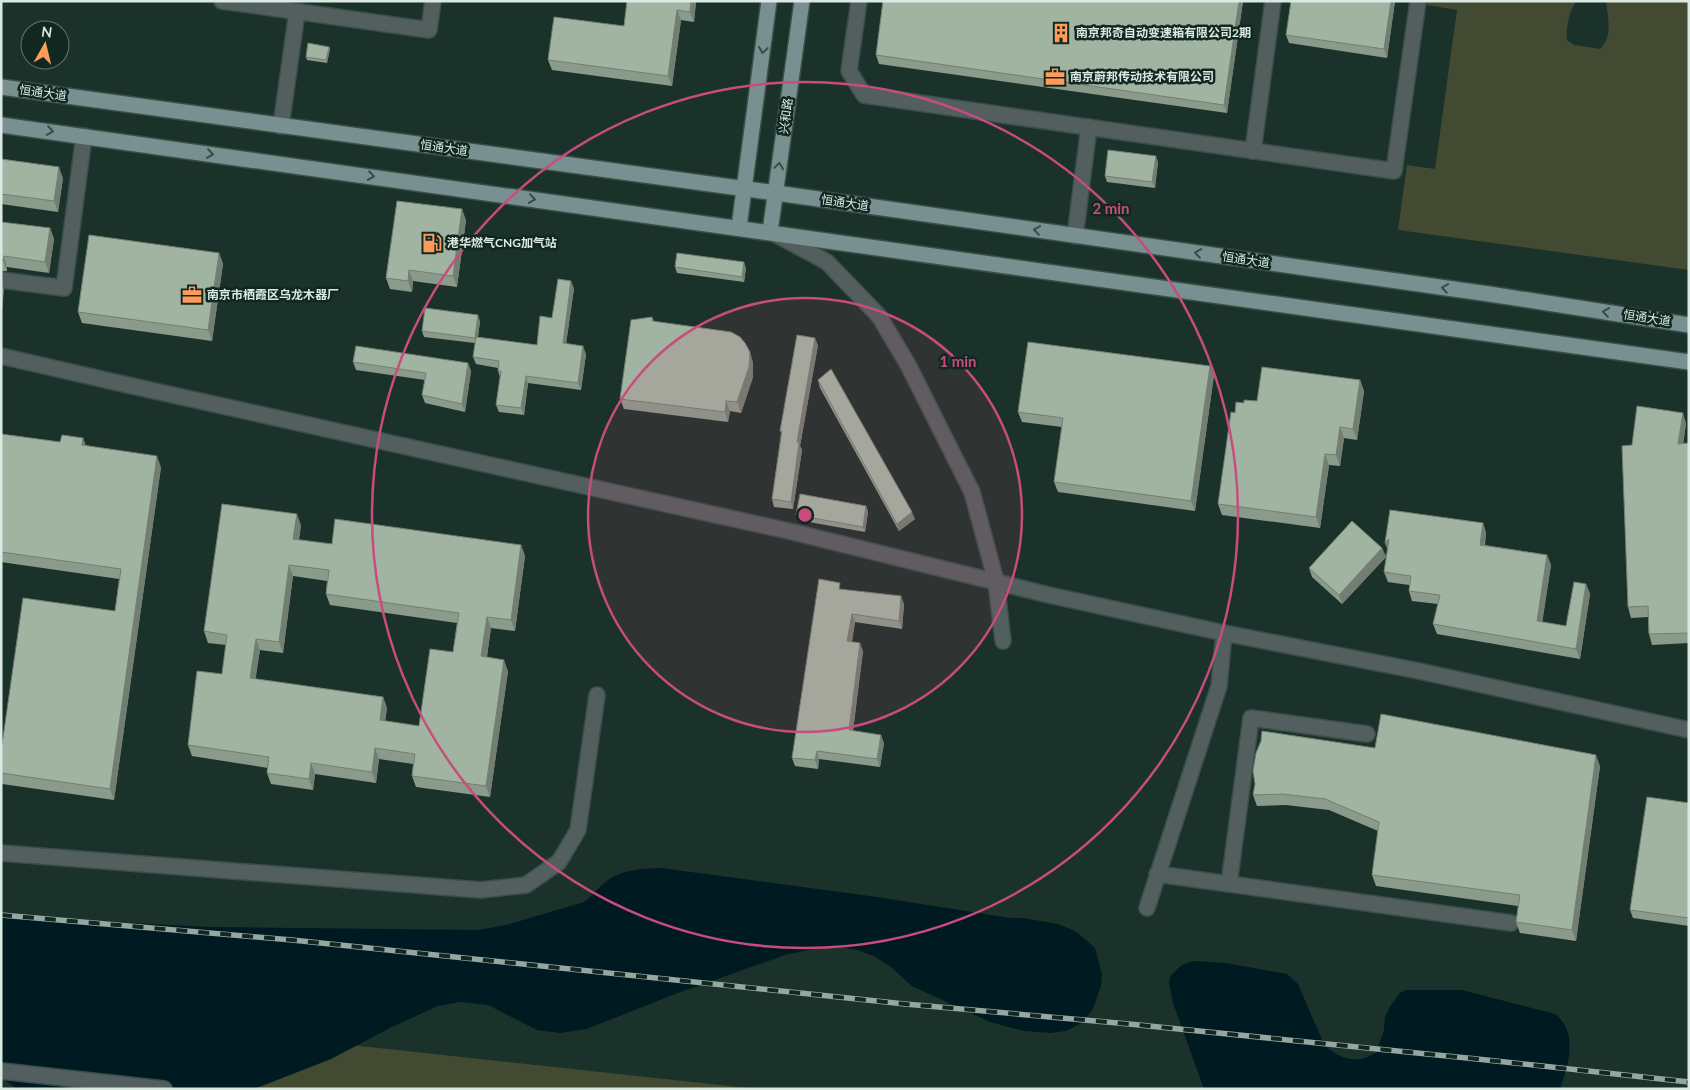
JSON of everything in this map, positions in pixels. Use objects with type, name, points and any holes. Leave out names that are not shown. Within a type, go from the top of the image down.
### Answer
[{"type":"main road","points":[[738,227],[770,1]]},
{"type":"main road","name":"兴和路","points":[[770,232],[802,1]]},
{"type":"main road","name":"恒通大道","points":[[1,87],[776,193],[1499,296],[1689,325]]},
{"type":"main road","points":[[1,125],[1689,362]]},
{"type":"lane","points":[[222,1],[429,30],[433,1]]},
{"type":"lane","points":[[859,1],[849,70],[864,95],[1394,171],[1418,1]]},
{"type":"lane","points":[[1253,151],[1273,1]]},
{"type":"lane","points":[[281,126],[297,12]]},
{"type":"lane","points":[[1075,236],[1089,127]]},
{"type":"lane","points":[[1,280],[64,288],[84,136]]},
{"type":"lane","points":[[770,232],[827,262],[879,316],[907,363],[972,492],[996,581],[1003,641]]},
{"type":"lane","points":[[1,356],[793,532],[1049,595],[1224,633],[1419,671],[1689,730]]},
{"type":"lane","points":[[1147,908],[1219,686],[1224,633]]},
{"type":"lane","points":[[1,854],[481,890],[526,885],[559,862],[578,830],[597,695]]},
{"type":"lane","points":[[1229,884],[1251,718],[1367,734]]},
{"type":"lane","points":[[1158,874],[1511,923]]},
{"type":"lane","points":[[1,1071],[164,1089]]},
{"type":"green space","points":[[1427,1],[1576,1],[1568,20],[1567,40],[1574,45],[1600,49],[1607,39],[1608,33],[1606,1],[1689,1],[1689,270],[1398,230],[1407,165],[1435,169],[1457,10],[1427,5]]},
{"type":"green space","points":[[1,1007],[757,1089],[263,1089],[1,1059]]},
{"type":"water","points":[[661,868],[1058,924],[1077,932],[1095,948],[1102,974],[1101,986],[1093,1009],[1083,1022],[1066,1031],[1050,1033],[1024,1031],[990,1022],[912,986],[892,968],[874,956],[857,950],[835,946],[785,955],[675,994],[587,1029],[560,1033],[537,1030],[488,1005],[461,1002],[438,1006],[392,1027],[331,1059],[254,1089],[17,1089],[6,1081],[1,1072],[1,914],[30,918],[211,927],[478,930],[506,925],[584,902],[604,883],[624,872]]},
{"type":"water","points":[[1194,961],[1226,963],[1287,974],[1298,984],[1327,1048],[1337,1054],[1353,1059],[1364,1058],[1376,1053],[1384,1030],[1385,1017],[1400,993],[1406,990],[1462,990],[1555,1014],[1567,1030],[1570,1050],[1560,1089],[1204,1089],[1173,1003],[1169,982],[1171,975],[1182,965]]},
{"type":"building","points":[[627,1],[691,1],[690,12],[677,10],[668,76],[548,60],[554,17],[624,26]]},
{"type":"building","name":"南京邦奇自动变速箱有限公司2期","points":[[883,1],[1239,1],[1224,105],[876,55]]},
{"type":"building","points":[[1291,1],[1391,1],[1384,49],[1286,35]]},
{"type":"building","points":[[308,43],[329,47],[326,60],[306,57]]},
{"type":"building","points":[[1108,150],[1156,156],[1152,182],[1105,176]]},
{"type":"building","points":[[1,159],[59,167],[54,201],[1,194]]},
{"type":"building","points":[[397,201],[462,209],[453,276],[409,270],[408,281],[386,278]]},
{"type":"building","points":[[1,222],[50,228],[45,262],[4,256],[3,260],[1,260]]},
{"type":"building","points":[[89,235],[219,253],[208,330],[78,312]]},
{"type":"building","points":[[677,253],[744,262],[742,277],[675,267]]},
{"type":"building","points":[[558,279],[571,281],[563,343],[583,346],[578,383],[526,376],[521,408],[496,405],[501,371],[498,371],[499,361],[473,357],[476,337],[537,345],[540,316],[552,318]]},
{"type":"building","points":[[425,308],[478,315],[475,338],[422,331]]},
{"type":"building","points":[[652,317],[652,321],[731,332],[740,337],[750,352],[749,367],[737,402],[726,401],[725,412],[620,399],[631,320]]},
{"type":"building","points":[[797,335],[815,338],[797,442],[799,443],[791,502],[772,499],[782,431],[780,431]]},
{"type":"building","points":[[1028,342],[1210,366],[1191,501],[1054,482],[1063,418],[1018,412]]},
{"type":"building","points":[[356,346],[468,363],[462,404],[422,395],[426,373],[353,362]]},
{"type":"building","points":[[1262,367],[1360,380],[1353,429],[1340,427],[1336,455],[1325,454],[1316,517],[1218,504],[1231,412],[1235,413],[1236,402],[1244,403],[1244,400],[1257,401]]},
{"type":"building","points":[[831,369],[912,512],[897,524],[818,380]]},
{"type":"building","points":[[1637,406],[1683,413],[1678,444],[1689,443],[1689,633],[1649,634],[1648,606],[1628,607],[1622,446],[1632,445]]},
{"type":"building","points":[[1,434],[60,442],[62,435],[83,438],[82,445],[157,456],[110,789],[1,773],[1,752],[23,598],[115,611],[121,569],[1,552]]},
{"type":"building","points":[[800,494],[866,506],[863,527],[796,515]]},
{"type":"building","points":[[222,504],[297,514],[293,539],[332,544],[335,519],[521,545],[511,620],[487,617],[481,656],[504,660],[486,786],[412,776],[415,754],[375,748],[372,772],[311,763],[309,779],[267,773],[269,757],[188,745],[197,671],[222,674],[227,635],[204,631]],"holes":[[[289,565],[329,570],[326,594],[459,613],[453,652],[430,649],[419,726],[380,720],[383,697],[250,678],[256,639],[279,642]]]},
{"type":"building","points":[[1390,510],[1483,523],[1480,545],[1547,555],[1537,621],[1566,626],[1574,582],[1586,584],[1576,649],[1433,624],[1440,595],[1409,591],[1411,576],[1384,572],[1389,539],[1385,543]]},
{"type":"building","points":[[1352,521],[1382,548],[1339,595],[1309,568]]},
{"type":"building","points":[[819,579],[840,583],[839,589],[901,596],[899,621],[852,614],[847,641],[860,643],[849,730],[881,735],[877,759],[817,751],[815,760],[792,758]]},
{"type":"building","points":[[1381,714],[1596,755],[1572,930],[1516,922],[1520,895],[1372,875],[1379,822],[1325,799],[1283,794],[1253,795],[1255,784],[1253,771],[1262,731],[1375,748]]},
{"type":"building","points":[[1647,797],[1689,803],[1689,918],[1630,910]]},
{"type":"railway","points":[[1,915],[292,940],[905,1004],[1129,1024],[1689,1082]]},
{"type":"place","name":"南京邦奇自动变速箱有限公司2期","points":[[1061,33]]},
{"type":"place","name":"南京蔚邦传动技术有限公司","points":[[1055,77]]},
{"type":"place","name":"港华燃气CNG加气站","points":[[432,243]]},
{"type":"place","name":"南京市栖霞区乌龙木器厂","points":[[192,295]]}]
